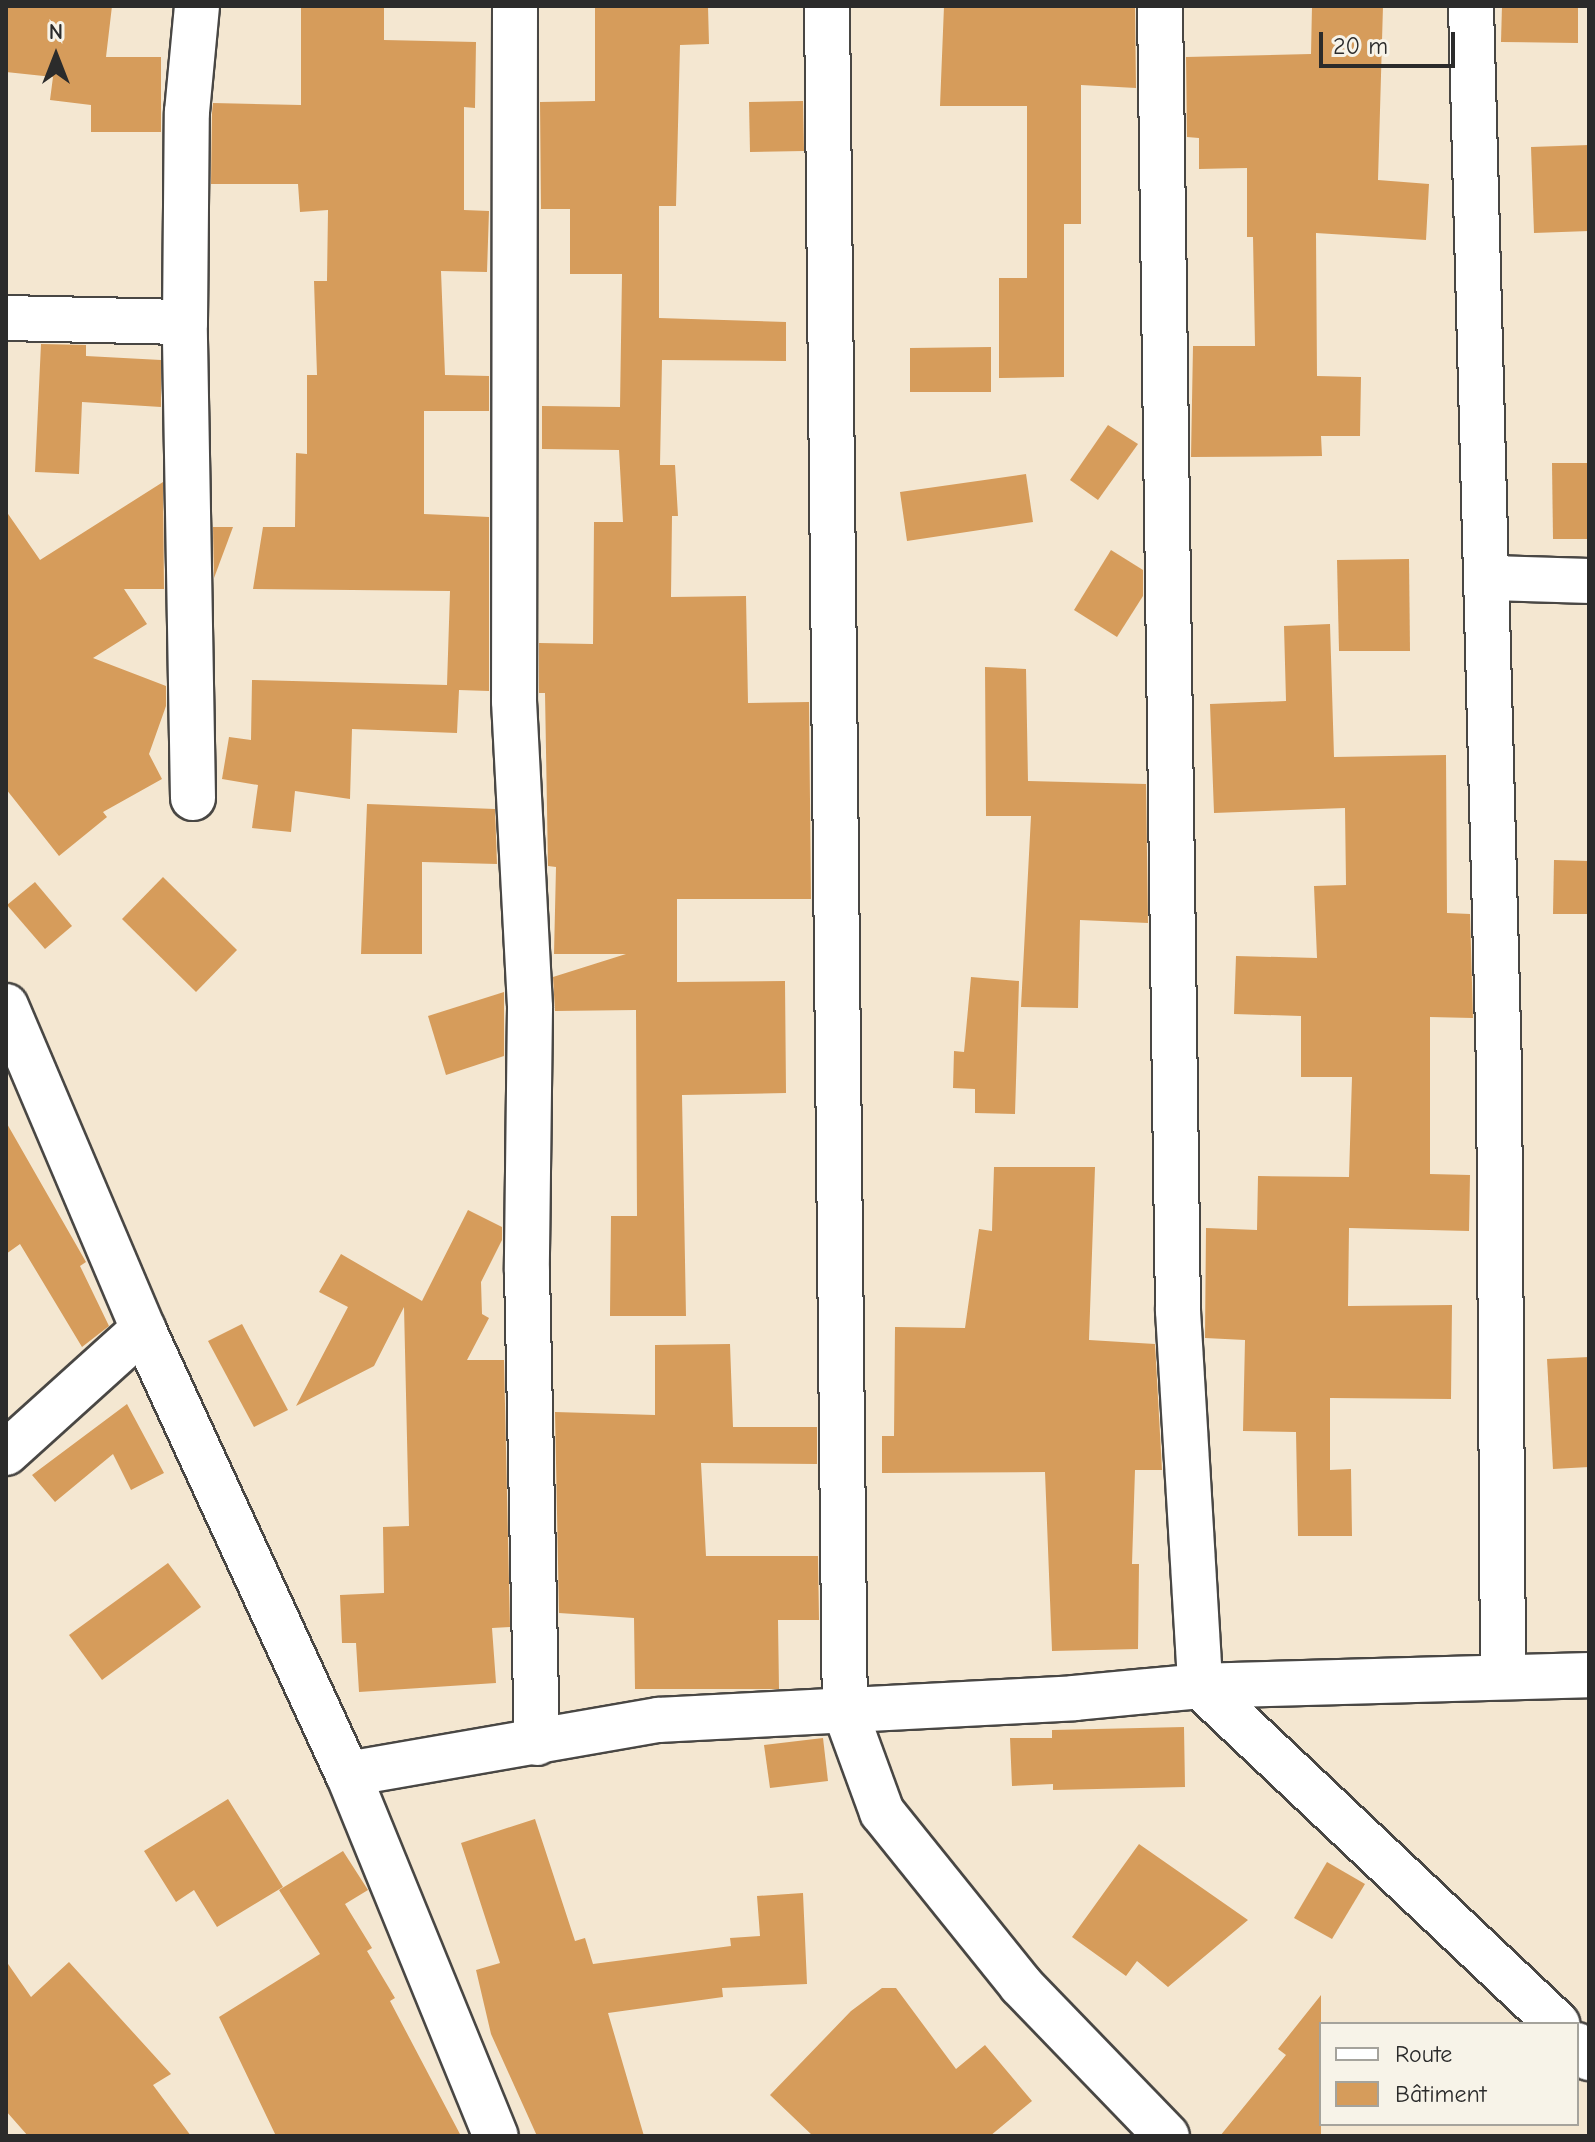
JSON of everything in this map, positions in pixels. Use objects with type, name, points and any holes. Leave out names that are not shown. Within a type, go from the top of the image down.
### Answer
[{"type":"street","points":[[193,798],[185,322],[187,112],[197,6]]},
{"type":"street","points":[[515,6],[514,701],[530,1008],[527,1271],[537,1743]]},
{"type":"street","points":[[827,6],[845,1711],[882,1812],[1021,1985],[1167,2136]]},
{"type":"street","points":[[1160,6],[1178,1311],[1200,1686],[1555,2022]]},
{"type":"street","points":[[1471,6],[1489,578],[1503,1677]]},
{"type":"street","points":[[6,318],[185,322]]},
{"type":"street","points":[[1489,578],[1589,581]]},
{"type":"street","points":[[6,1006],[143,1329],[348,1774],[496,2136]]},
{"type":"street","points":[[6,1453],[143,1329]]},
{"type":"street","points":[[348,1774],[658,1720],[845,1711],[1200,1686],[1589,1675]]},
{"type":"building","points":[[6,6],[112,6],[106,57],[161,57],[161,132],[91,132],[91,105],[50,100],[53,77],[6,72]]},
{"type":"building","points":[[301,6],[384,6],[384,40],[476,42],[475,108],[464,107],[464,210],[489,211],[487,272],[441,271],[445,375],[489,376],[489,411],[424,411],[424,514],[489,517],[489,691],[459,690],[457,733],[352,729],[350,799],[295,791],[291,832],[252,828],[258,785],[222,779],[229,737],[251,740],[252,680],[447,685],[450,591],[253,589],[263,527],[295,527],[296,453],[307,454],[307,375],[317,375],[314,281],[327,281],[328,210],[300,212],[298,184],[211,184],[212,113],[213,103],[301,105]]},
{"type":"building","points":[[595,6],[708,6],[709,44],[680,45],[676,206],[659,206],[659,318],[786,322],[786,361],[662,360],[660,465],[675,465],[678,516],[672,516],[671,597],[746,596],[748,703],[809,702],[811,899],[677,899],[677,982],[785,981],[786,1093],[682,1095],[686,1316],[610,1316],[611,1216],[637,1216],[636,1010],[555,1011],[553,977],[626,954],[554,954],[556,867],[548,866],[545,693],[539,693],[539,643],[593,644],[594,522],[623,522],[619,450],[542,449],[542,406],[620,407],[622,274],[570,274],[570,209],[541,209],[540,102],[595,101]]},
{"type":"building","points":[[944,6],[1135,6],[1136,88],[1081,85],[1081,224],[1064,224],[1064,377],[999,378],[999,278],[1027,278],[1027,106],[940,106]]},
{"type":"building","points":[[1312,6],[1383,6],[1378,180],[1429,184],[1426,240],[1316,233],[1317,376],[1361,377],[1360,436],[1321,436],[1322,456],[1191,457],[1193,346],[1255,346],[1253,237],[1247,237],[1247,168],[1199,169],[1199,138],[1187,137],[1186,57],[1311,54]]},
{"type":"building","points":[[1502,6],[1578,6],[1578,43],[1501,42]]},
{"type":"building","points":[[803,101],[804,151],[750,152],[749,102]]},
{"type":"building","points":[[1589,145],[1589,231],[1534,233],[1531,147]]},
{"type":"building","points":[[41,344],[86,345],[86,356],[161,360],[161,407],[82,402],[79,474],[35,472]]},
{"type":"building","points":[[991,347],[991,392],[910,392],[910,348]]},
{"type":"building","points":[[1108,425],[1138,444],[1098,500],[1070,480]]},
{"type":"building","points":[[1552,463],[1589,463],[1589,539],[1553,539]]},
{"type":"building","points":[[1026,474],[1033,522],[907,541],[900,492]]},
{"type":"building","points":[[163,482],[164,589],[124,589],[147,624],[93,658],[166,686],[166,706],[149,754],[162,779],[103,812],[107,817],[59,856],[6,789],[6,511],[40,560]]},
{"type":"building","points":[[213,527],[233,527],[214,578]]},
{"type":"building","points":[[1111,550],[1143,570],[1143,596],[1117,637],[1074,610]]},
{"type":"building","points":[[1409,559],[1410,651],[1339,651],[1337,560]]},
{"type":"building","points":[[1330,624],[1334,757],[1446,755],[1447,913],[1470,914],[1473,1018],[1430,1017],[1430,1174],[1470,1175],[1469,1231],[1349,1228],[1348,1306],[1452,1305],[1451,1399],[1330,1398],[1330,1470],[1351,1469],[1352,1536],[1298,1536],[1296,1432],[1243,1431],[1245,1340],[1205,1338],[1206,1228],[1257,1230],[1258,1176],[1349,1177],[1352,1077],[1301,1077],[1301,1016],[1234,1014],[1236,956],[1317,958],[1314,886],[1346,885],[1345,808],[1214,813],[1210,704],[1286,701],[1284,626]]},
{"type":"building","points":[[985,667],[1026,669],[1028,781],[1146,784],[1148,923],[1080,920],[1078,1008],[1021,1007],[1031,816],[986,816]]},
{"type":"building","points":[[367,804],[495,809],[497,864],[422,862],[422,954],[361,954]]},
{"type":"building","points":[[1554,860],[1589,861],[1589,914],[1553,914]]},
{"type":"building","points":[[163,877],[237,950],[196,992],[122,919]]},
{"type":"building","points":[[35,882],[72,926],[45,949],[7,905]]},
{"type":"building","points":[[971,977],[1019,981],[1015,1114],[975,1113],[975,1089],[953,1088],[954,1051],[964,1052]]},
{"type":"building","points":[[504,992],[504,1056],[446,1075],[428,1016]]},
{"type":"building","points":[[6,1122],[86,1262],[80,1266],[109,1326],[82,1347],[20,1244],[6,1254]]},
{"type":"building","points":[[994,1167],[1095,1167],[1089,1340],[1155,1344],[1162,1470],[1135,1470],[1132,1564],[1139,1564],[1138,1649],[1052,1651],[1045,1472],[882,1473],[882,1436],[894,1436],[895,1327],[965,1328],[979,1229],[992,1231]]},
{"type":"building","points":[[468,1210],[502,1227],[502,1240],[481,1282],[482,1314],[489,1318],[467,1360],[504,1360],[510,1627],[492,1628],[496,1683],[359,1692],[356,1643],[342,1643],[340,1595],[384,1593],[383,1527],[409,1526],[404,1307],[374,1366],[296,1406],[348,1307],[319,1292],[341,1254],[422,1301]]},
{"type":"building","points":[[242,1324],[288,1410],[254,1427],[208,1341]]},
{"type":"building","points":[[730,1344],[733,1427],[817,1427],[817,1464],[701,1463],[706,1556],[818,1556],[819,1620],[778,1620],[779,1689],[635,1689],[634,1618],[559,1613],[555,1412],[655,1415],[655,1345]]},
{"type":"building","points":[[1589,1357],[1589,1467],[1553,1469],[1547,1359]]},
{"type":"building","points":[[127,1404],[164,1473],[131,1490],[113,1454],[55,1502],[32,1475]]},
{"type":"building","points":[[168,1563],[201,1607],[102,1680],[69,1635]]},
{"type":"building","points":[[1184,1727],[1185,1787],[1053,1790],[1053,1784],[1012,1786],[1010,1738],[1052,1738],[1052,1730]]},
{"type":"building","points":[[823,1738],[828,1781],[770,1788],[764,1745]]},
{"type":"building","points":[[228,1799],[283,1887],[217,1927],[194,1890],[176,1902],[144,1851]]},
{"type":"building","points":[[535,1819],[575,1941],[585,1938],[593,1964],[731,1946],[730,1938],[760,1936],[757,1896],[803,1893],[807,1984],[722,1988],[723,1997],[608,2013],[644,2136],[537,2136],[491,2034],[476,1970],[500,1963],[461,1843]]},
{"type":"building","points":[[1139,1844],[1248,1920],[1168,1987],[1137,1961],[1126,1976],[1072,1937]]},
{"type":"building","points":[[343,1851],[368,1890],[345,1904],[372,1948],[367,1951],[395,1998],[390,2001],[461,2136],[276,2136],[219,2017],[320,1954],[279,1890]]},
{"type":"building","points":[[1327,1862],[1365,1884],[1332,1939],[1294,1918]]},
{"type":"building","points":[[6,1961],[31,1997],[69,1962],[171,2074],[153,2085],[191,2136],[28,2136],[6,2111]]},
{"type":"building","points":[[882,1988],[896,1988],[956,2069],[985,2045],[1032,2101],[990,2136],[813,2136],[770,2095],[851,2011]]},
{"type":"building","points":[[1321,1995],[1321,2136],[1220,2136],[1286,2055],[1278,2049]]}]
